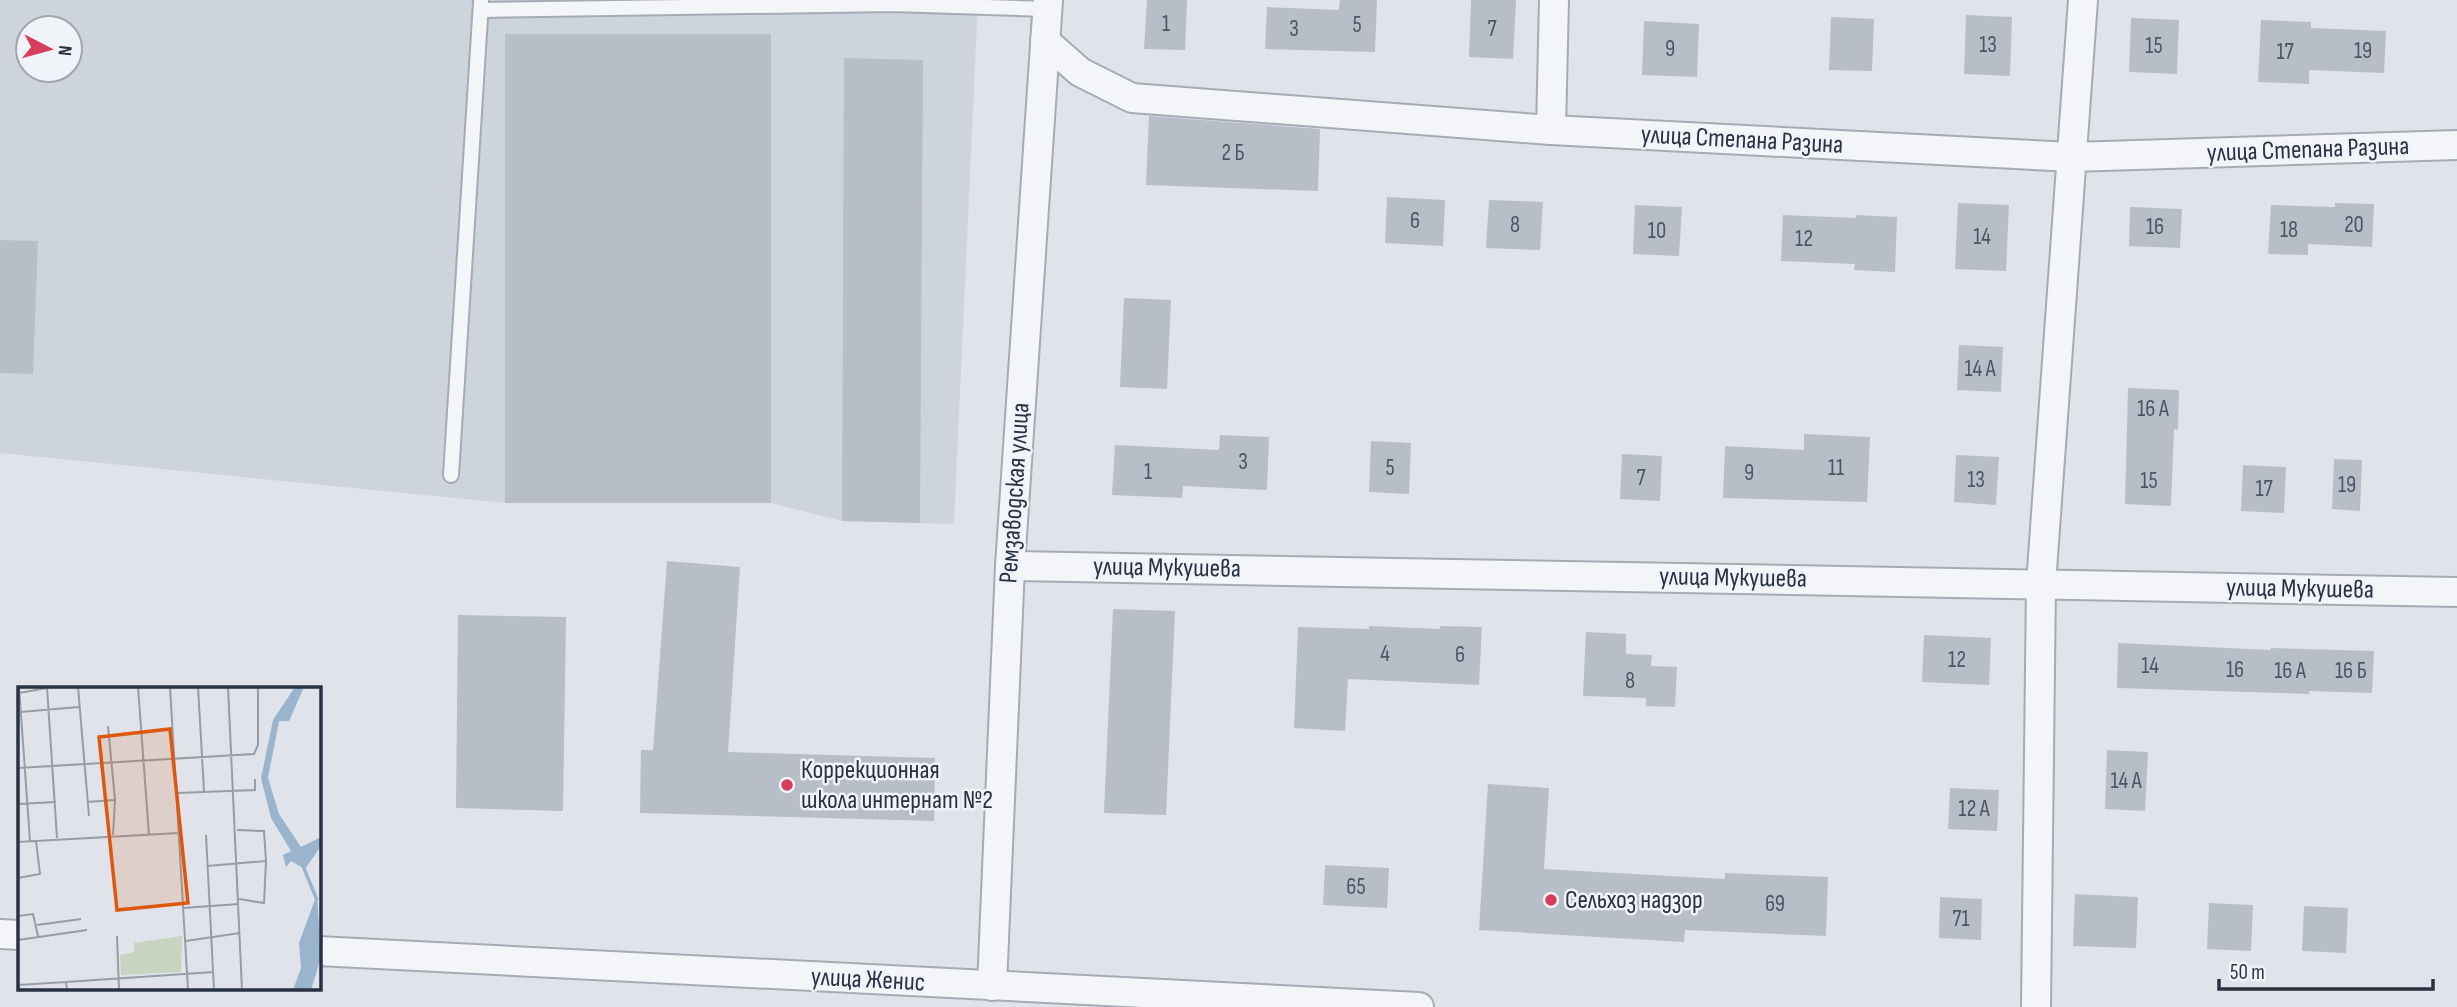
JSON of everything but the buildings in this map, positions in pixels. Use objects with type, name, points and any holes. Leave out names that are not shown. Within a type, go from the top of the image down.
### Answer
[{"type":"street","points":[[1551,130],[1554,0]]},
{"type":"street","points":[[2036,1007],[2041,584],[2083,0]]},
{"type":"street","name":"Ремзаводская улица","points":[[992,986],[1010,566],[1048,5]]},
{"type":"street","name":"улица Степана Разина","points":[[1045,41],[1080,72],[1132,98],[1551,130],[2072,157],[2457,145]]},
{"type":"street","name":"улица Мукушева","points":[[1010,566],[2457,592]]},
{"type":"street","points":[[0,934],[18,935]]},
{"type":"street","name":"улица Женис","points":[[320,951],[1419,1007]]},
{"type":"lane","points":[[451,475],[481,5],[892,2],[1048,5]]},
{"type":"shaded area","points":[[0,0],[978,0],[954,524],[842,521],[771,503],[505,503],[0,453]]},
{"type":"place","name":"Коррекционная школа интернат №2","points":[[787,785]]},
{"type":"place","name":"Сельхоз надзор","points":[[1551,900]]}]
